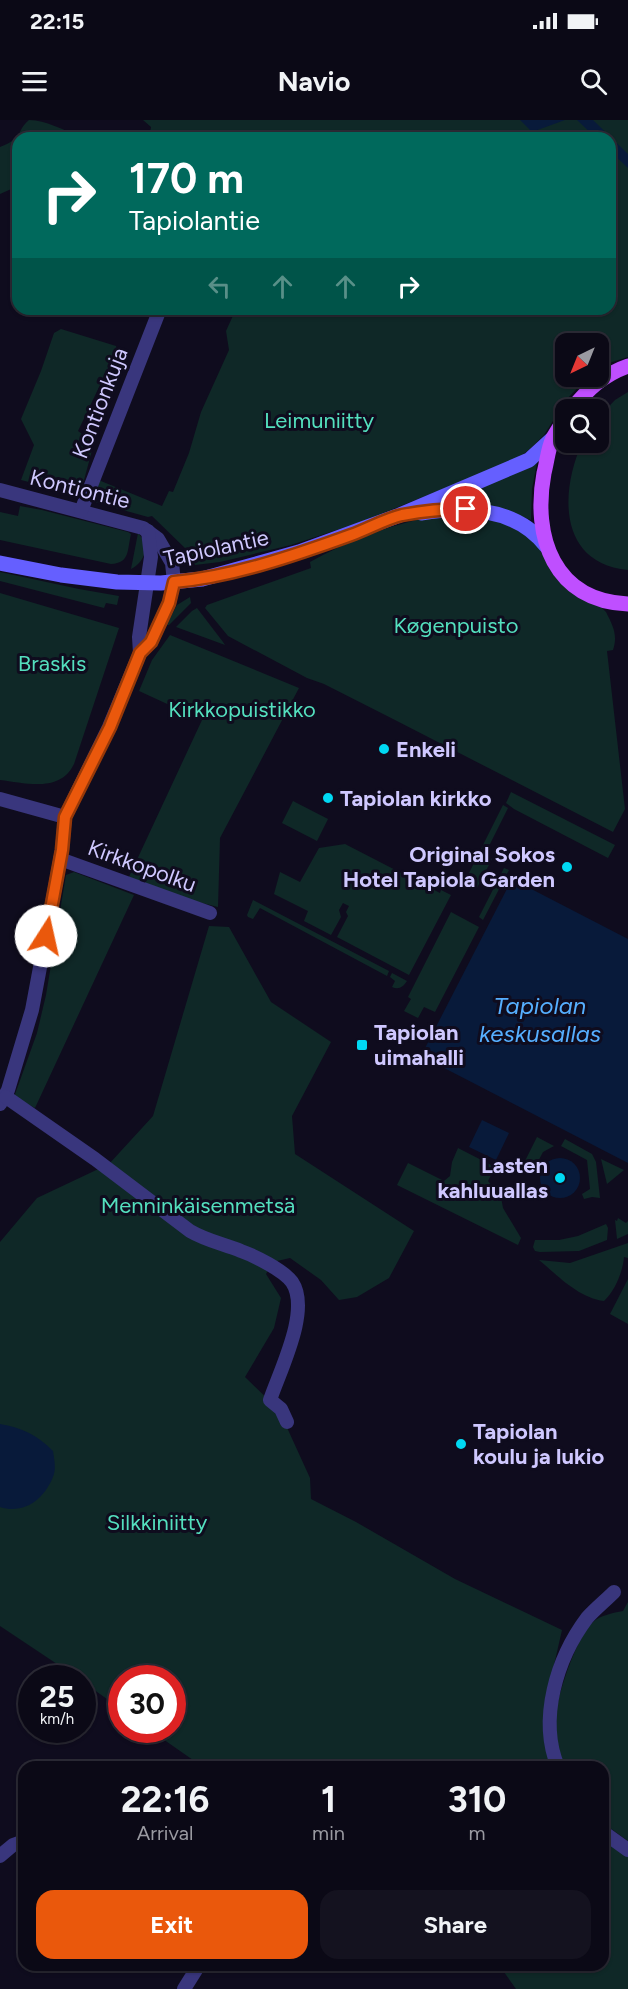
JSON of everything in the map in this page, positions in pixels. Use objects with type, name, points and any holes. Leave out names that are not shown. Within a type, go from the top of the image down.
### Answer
[{"type":"main road","points":[[581,399],[600,380],[628,366]]},
{"type":"main road","points":[[555,435],[541,495],[540,518],[546,546],[559,569],[577,586],[598,599],[628,604]]},
{"type":"main road","name":"Tapiolantie","points":[[0,563],[61,575],[117,582],[191,581],[244,569],[350,535],[529,460],[553,438]]},
{"type":"main road","name":"Tapiolantie","points":[[400,515],[444,509],[488,511],[524,524],[535,532],[546,546]]},
{"type":"street","name":"Kontionkuja","points":[[81,512],[158,315]]},
{"type":"street","name":"Kontiontie","points":[[0,490],[136,525],[148,531],[158,539],[172,563],[174,582]]},
{"type":"street","name":"Kontiontie","points":[[140,653],[139,637],[151,557],[148,531]]},
{"type":"street","points":[[174,582],[169,603],[151,642],[140,653],[110,727],[65,817],[60,860],[32,1010],[3,1100],[95,1159],[190,1231],[205,1240],[243,1251],[268,1264],[290,1280],[297,1293],[299,1313],[270,1400],[281,1409],[287,1422]]},
{"type":"street","points":[[0,799],[65,817]]},
{"type":"street","name":"Kirkkopolku","points":[[60,860],[210,913]]},
{"type":"street","points":[[556,1761],[550,1736],[550,1712],[561,1668],[577,1633],[589,1616],[614,1592]]},
{"type":"street","points":[[609,1836],[628,1850]]},
{"type":"street","points":[[0,1856],[18,1843]]},
{"type":"street","points":[[184,1989],[195,1971]]},
{"type":"green space","points":[[29,120],[36,120],[70,132],[19,132]]},
{"type":"green space","name":"Leimuniitty","points":[[143,120],[628,120],[628,357],[609,363],[609,333],[555,333],[555,387],[578,387],[567,399],[555,399],[555,418],[544,435],[517,459],[361,522],[291,545],[220,562],[195,565],[187,550],[152,516],[148,517],[94,502],[91,499],[96,479],[162,506],[169,491],[173,492],[189,453],[201,412],[229,350],[226,331],[233,315],[616,315],[616,132],[150,132],[151,127]]},
{"type":"green space","points":[[12,142],[12,189],[0,194],[0,147]]},
{"type":"green space","points":[[61,329],[116,346],[118,355],[111,362],[78,431],[94,443],[80,495],[21,480],[34,445],[21,419],[54,333]]},
{"type":"green space","points":[[628,392],[628,570],[605,565],[588,554],[577,540],[570,522],[568,503],[570,483],[578,453],[609,453],[609,406]]},
{"type":"green space","points":[[534,459],[537,463],[532,489],[531,520],[510,512],[445,504]]},
{"type":"green space","points":[[20,506],[128,532],[131,534],[127,555],[122,561],[111,564],[0,540],[0,512],[18,516]]},
{"type":"green space","name":"Køgenpuisto","points":[[481,515],[520,527],[606,612],[611,622],[615,635],[614,645],[613,650],[607,651],[625,809],[613,832],[228,636],[205,608],[207,605],[311,568],[310,562],[350,542],[377,532],[427,517]]},
{"type":"green space","points":[[138,533],[144,543],[145,552],[140,562],[131,569]]},
{"type":"green space","points":[[0,572],[119,596],[117,605],[106,603],[104,608],[0,581]]},
{"type":"green space","name":"Braskis","points":[[0,593],[119,628],[74,764],[68,773],[51,783],[31,784],[0,780]]},
{"type":"green space","points":[[190,597],[191,603],[169,625],[166,625],[177,605]]},
{"type":"green space","points":[[197,608],[225,645],[176,627]]},
{"type":"green space","name":"Kirkkopuistikko","points":[[170,635],[299,688],[220,838],[218,907],[178,897],[128,879],[202,720],[139,691],[152,660]]},
{"type":"green space","points":[[511,792],[615,845],[608,858],[514,809],[506,803]]},
{"type":"green space","points":[[293,801],[328,819],[317,841],[282,823]]},
{"type":"green space","points":[[503,805],[508,808],[485,854],[492,859],[477,888],[465,881]]},
{"type":"green space","points":[[345,844],[440,893],[441,890],[451,895],[409,975],[337,937],[348,916],[346,912],[349,906],[343,903],[339,910],[341,917],[331,935],[304,921],[308,911],[274,894],[280,872],[300,882],[319,848]]},
{"type":"green space","points":[[504,868],[509,870],[483,920],[479,917]]},
{"type":"green space","points":[[74,872],[134,895],[35,1108],[14,1097],[37,1033],[46,995],[66,875]]},
{"type":"green space","points":[[253,900],[389,971],[387,976],[260,908],[253,919],[248,917]]},
{"type":"green space","points":[[451,912],[479,927],[435,1012],[424,1007],[418,1018],[404,1011],[411,999],[408,997]]},
{"type":"green space","name":"Silkkiniitty","points":[[209,926],[229,927],[271,1002],[331,1042],[292,1116],[295,1154],[414,1231],[389,1278],[357,1297],[339,1300],[321,1280],[290,1258],[273,1262],[266,1274],[281,1298],[274,1328],[245,1377],[279,1410],[310,1478],[311,1499],[455,1579],[562,1630],[544,1709],[557,1761],[194,1761],[169,1743],[186,1743],[186,1665],[108,1665],[108,1700],[96,1691],[96,1665],[58,1665],[0,1626],[0,1242],[37,1198],[109,1164],[153,1116]]},
{"type":"green space","points":[[392,973],[407,981],[401,987],[392,987],[395,981],[390,977]]},
{"type":"green space","points":[[537,1137],[554,1146],[543,1152],[533,1171],[523,1165]]},
{"type":"green space","points":[[565,1139],[592,1154],[596,1162],[600,1198],[584,1199],[582,1194],[590,1189],[587,1160],[561,1146]]},
{"type":"green space","points":[[458,1148],[495,1167],[488,1181],[501,1197],[503,1208],[521,1238],[518,1245],[397,1185],[408,1163],[444,1181],[450,1176],[452,1162]]},
{"type":"green space","points":[[601,1159],[624,1170],[607,1184]]},
{"type":"green space","points":[[618,1218],[626,1223],[628,1221],[628,1234],[617,1239],[615,1220],[617,1221]]},
{"type":"green space","points":[[606,1224],[607,1240],[579,1251],[540,1252],[535,1251],[533,1247],[535,1240],[559,1240],[578,1236]]},
{"type":"green space","points":[[628,1243],[628,1258],[624,1257],[618,1280],[604,1301],[577,1291],[539,1260],[570,1263]]},
{"type":"green space","points":[[628,1279],[628,1324],[610,1314]]},
{"type":"green space","points":[[628,1602],[628,1841],[609,1827],[609,1761],[562,1761],[555,1726],[558,1702],[567,1671],[586,1630],[600,1618],[623,1611]]},
{"type":"green space","points":[[609,1836],[628,1850],[628,1989],[516,1989],[503,1971],[609,1971]]},
{"type":"water","points":[[520,120],[565,120],[532,132]]},
{"type":"water","points":[[577,120],[593,120],[605,132],[590,132]]},
{"type":"water","points":[[616,142],[628,154],[628,168],[616,157]]},
{"type":"water","name":"Tapiolan keskusallas","points":[[512,879],[628,939],[628,1163],[421,1056]]},
{"type":"water","points":[[482,1120],[509,1133],[496,1160],[469,1147]]},
{"type":"water","name":"Lasten kahluuallas","points":[[560,1158],[574,1164],[580,1178],[574,1192],[560,1198],[546,1192],[540,1178],[546,1164]]},
{"type":"water","points":[[0,1424],[29,1433],[53,1451],[55,1471],[46,1490],[33,1502],[18,1509],[0,1507]]},
{"type":"place","name":"Enkeli","points":[[384,749]]},
{"type":"place","name":"Tapiolan kirkko","points":[[328,798]]},
{"type":"place","name":"Original Sokos Hotel Tapiola Garden","points":[[567,867]]},
{"type":"place","name":"Tapiolan uimahalli","points":[[362,1045]]},
{"type":"place","name":"Lasten kahluuallas","points":[[560,1178]]},
{"type":"place","name":"Tapiolan koulu ja lukio","points":[[461,1444]]},
{"type":"route","points":[[46,936],[62,850],[65,817],[110,727],[140,653],[151,642],[169,603],[174,582],[191,581],[244,569],[350,535],[400,515],[444,509],[466,509]]},
{"type":"park label","name":"Menninkäisenmetsä","points":[[198,1205]]}]
